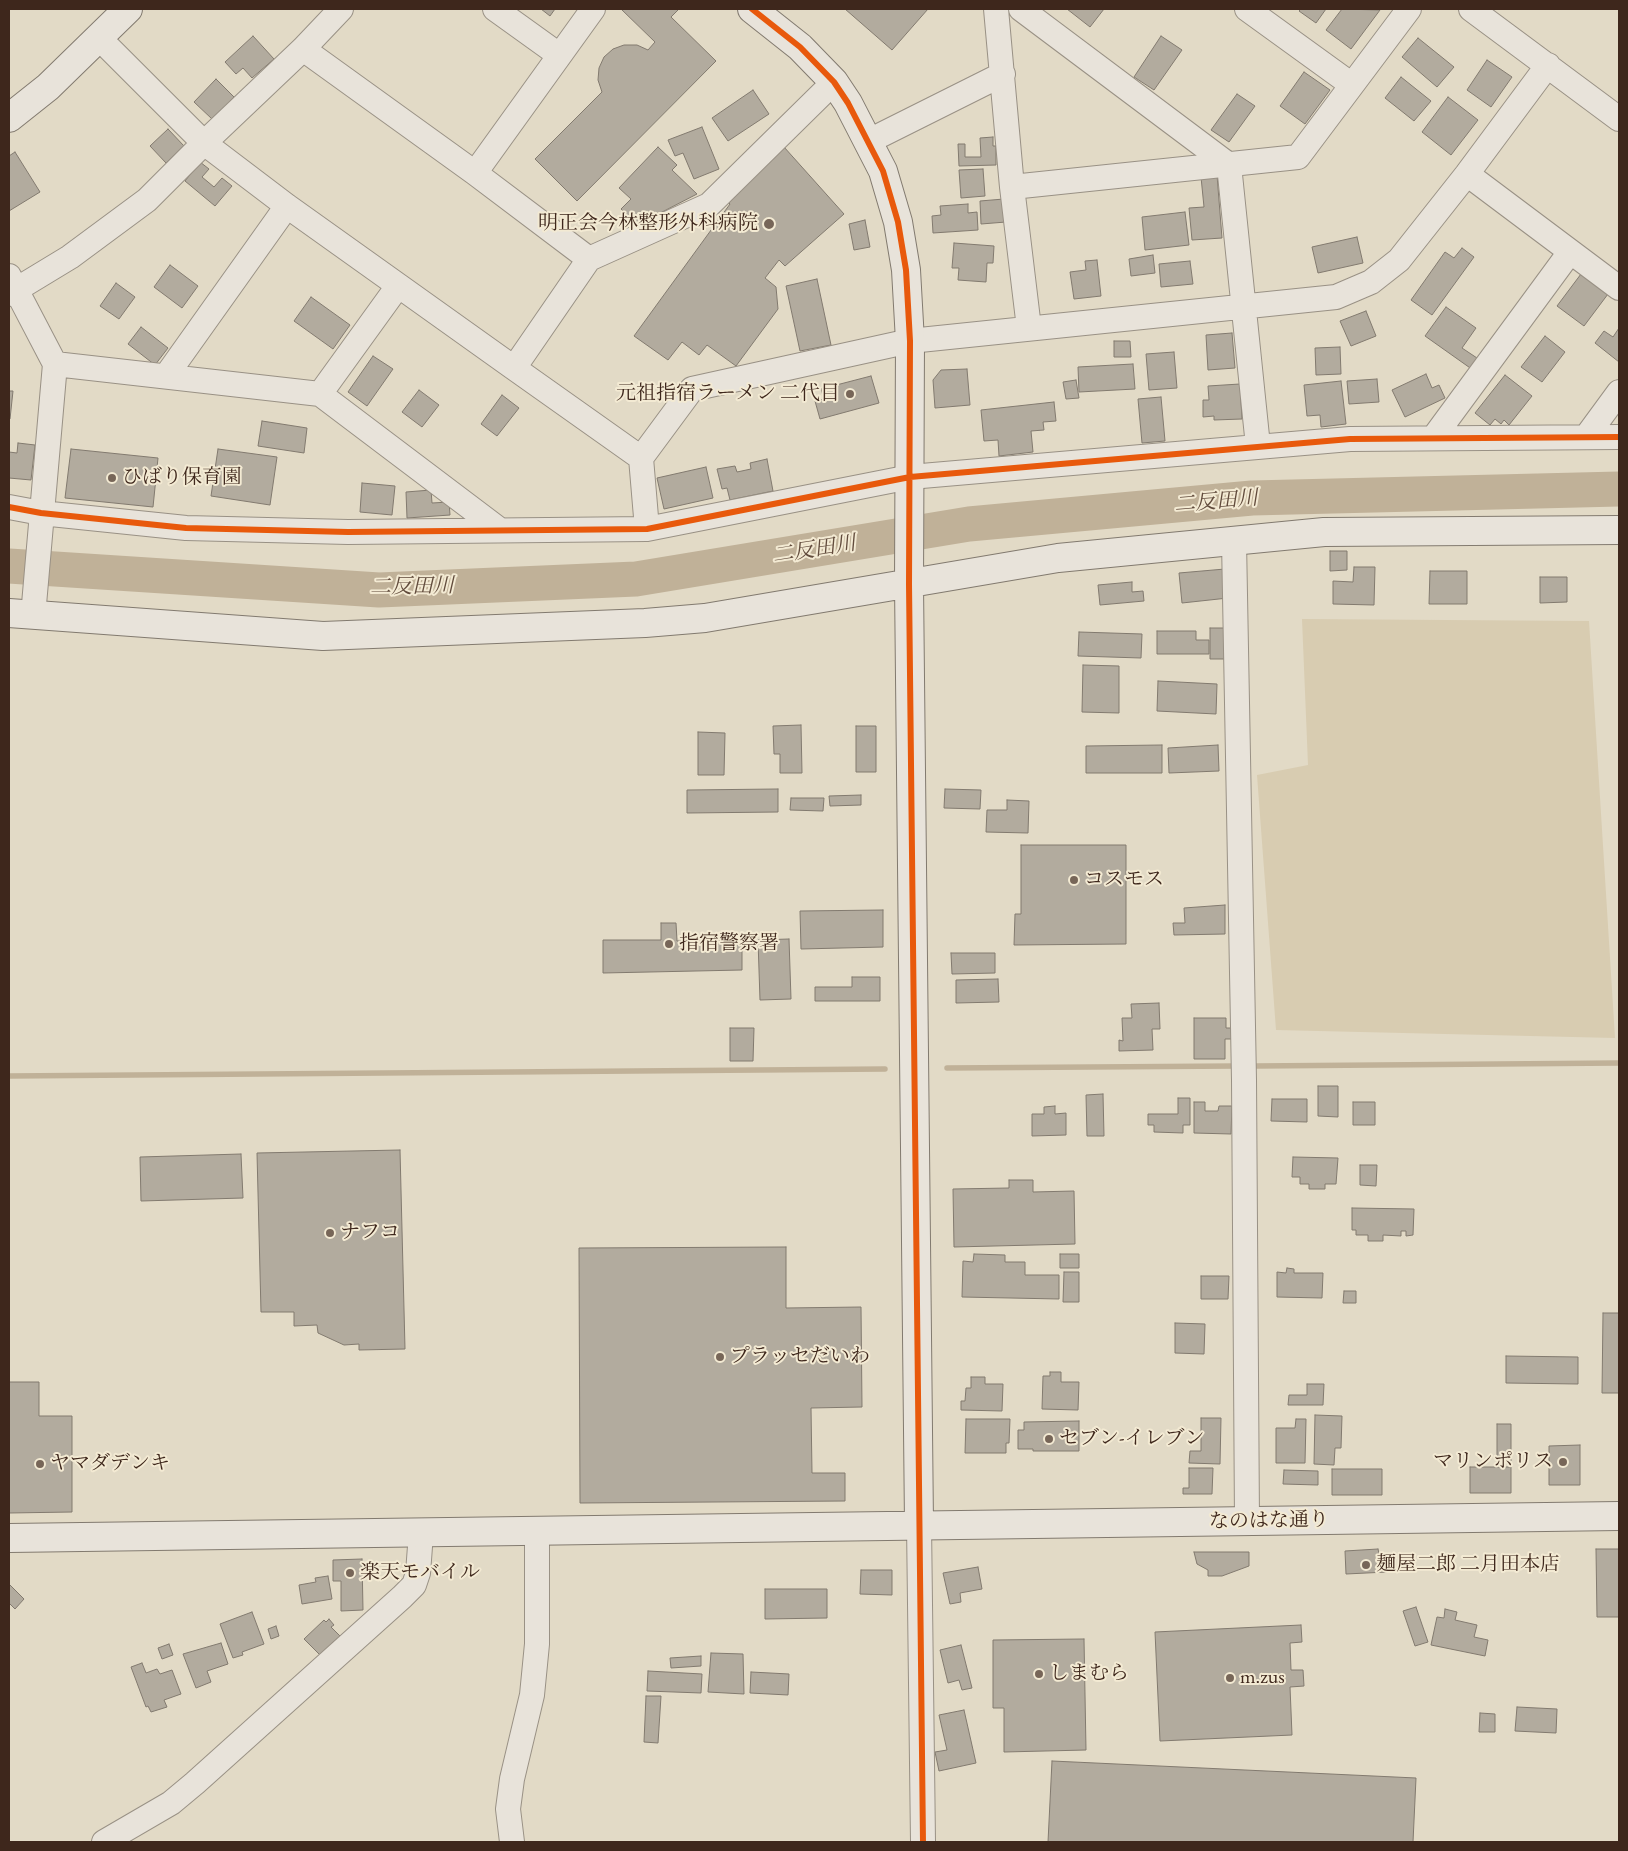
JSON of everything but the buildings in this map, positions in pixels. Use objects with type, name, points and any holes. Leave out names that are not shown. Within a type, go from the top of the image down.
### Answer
[{"type":"street","points":[[9,118],[48,87],[128,9]]},
{"type":"street","points":[[341,9],[303,49],[147,200],[70,257],[11,287],[55,364],[41,513],[21,614],[323,636],[412,634],[645,623],[705,618],[1058,558],[1324,532],[1619,530]]},
{"type":"street","points":[[495,9],[559,56]]},
{"type":"street","points":[[475,173],[593,9]]},
{"type":"street","points":[[752,9],[800,47],[834,82],[868,140],[883,171],[898,222],[906,270],[910,341],[909,584],[923,1842]]},
{"type":"street","points":[[996,9],[1012,187],[1029,328]]},
{"type":"street","points":[[1021,9],[1229,165],[1258,446]]},
{"type":"street","points":[[1247,9],[1352,85]]},
{"type":"street","points":[[1012,187],[1298,157],[1409,9]]},
{"type":"street","points":[[1485,13],[1548,65],[1615,108]]},
{"type":"street","points":[[98,37],[204,143],[287,206],[641,458]]},
{"type":"street","points":[[303,49],[475,173],[589,259]]},
{"type":"street","points":[[647,529],[641,458],[692,389],[910,341],[1336,297],[1372,282],[1399,260],[1467,174],[1548,65]]},
{"type":"street","points":[[868,140],[1003,74]]},
{"type":"street","points":[[514,368],[589,259],[709,205],[834,82]]},
{"type":"street","points":[[1467,174],[1619,288]]},
{"type":"street","points":[[166,376],[287,206]]},
{"type":"street","points":[[1434,437],[1570,252]]},
{"type":"street","points":[[320,394],[398,286]]},
{"type":"street","points":[[55,364],[320,394],[500,530]]},
{"type":"street","points":[[1586,437],[1619,392]]},
{"type":"street","points":[[9,507],[41,513],[186,528],[348,532],[647,529],[910,486],[1258,446],[1350,438],[1619,437]]},
{"type":"street","points":[[1234,541],[1244,1080],[1247,1522]]},
{"type":"street","name":"なのはな通り","points":[[9,1538],[537,1532],[919,1524],[1247,1522],[1619,1516]]},
{"type":"street","points":[[512,1842],[508,1809],[512,1779],[532,1695],[537,1644],[537,1532]]},
{"type":"street","points":[[104,1842],[171,1802],[195,1783],[402,1597],[414,1585],[418,1573],[421,1533]]},
{"type":"shaded area","points":[[1302,619],[1589,621],[1615,1038],[1276,1030],[1257,775],[1308,765]]},
{"type":"waterway","name":"二反田川","points":[[9,566],[379,590],[636,579],[969,524],[1252,498],[1619,489]]},
{"type":"waterway","points":[[1256,1066],[1619,1063]]},
{"type":"waterway","points":[[947,1068],[1236,1066]]},
{"type":"waterway","points":[[9,1076],[885,1069]]},
{"type":"cycle path","points":[[752,9],[800,47],[834,82],[848,103],[883,171],[898,222],[906,270],[910,341],[909,584],[923,1842]]},
{"type":"cycle path","points":[[9,507],[41,513],[186,528],[348,532],[647,529],[910,477],[1350,439],[1619,437]]},
{"type":"place","name":"明正会今林整形外科病院","points":[[769,224]]},
{"type":"place","name":"元祖指宿ラーメン 二代目","points":[[850,394]]},
{"type":"place","name":"ひばり保育園","points":[[112,478]]},
{"type":"place","name":"コスモス","points":[[1074,880]]},
{"type":"place","name":"指宿警察署","points":[[669,944]]},
{"type":"place","name":"ナフコ","points":[[330,1233]]},
{"type":"place","name":"プラッセだいわ","points":[[720,1357]]},
{"type":"place","name":"セブン-イレブン","points":[[1049,1439]]},
{"type":"place","name":"マリンポリス","points":[[1563,1462]]},
{"type":"place","name":"ヤマダデンキ","points":[[40,1464]]},
{"type":"place","name":"麺屋二郎 二月田本店","points":[[1366,1565]]},
{"type":"place","name":"楽天モバイル","points":[[350,1573]]},
{"type":"place","name":"しまむら","points":[[1039,1674]]},
{"type":"place","name":"m.zus","points":[[1230,1678]]}]
